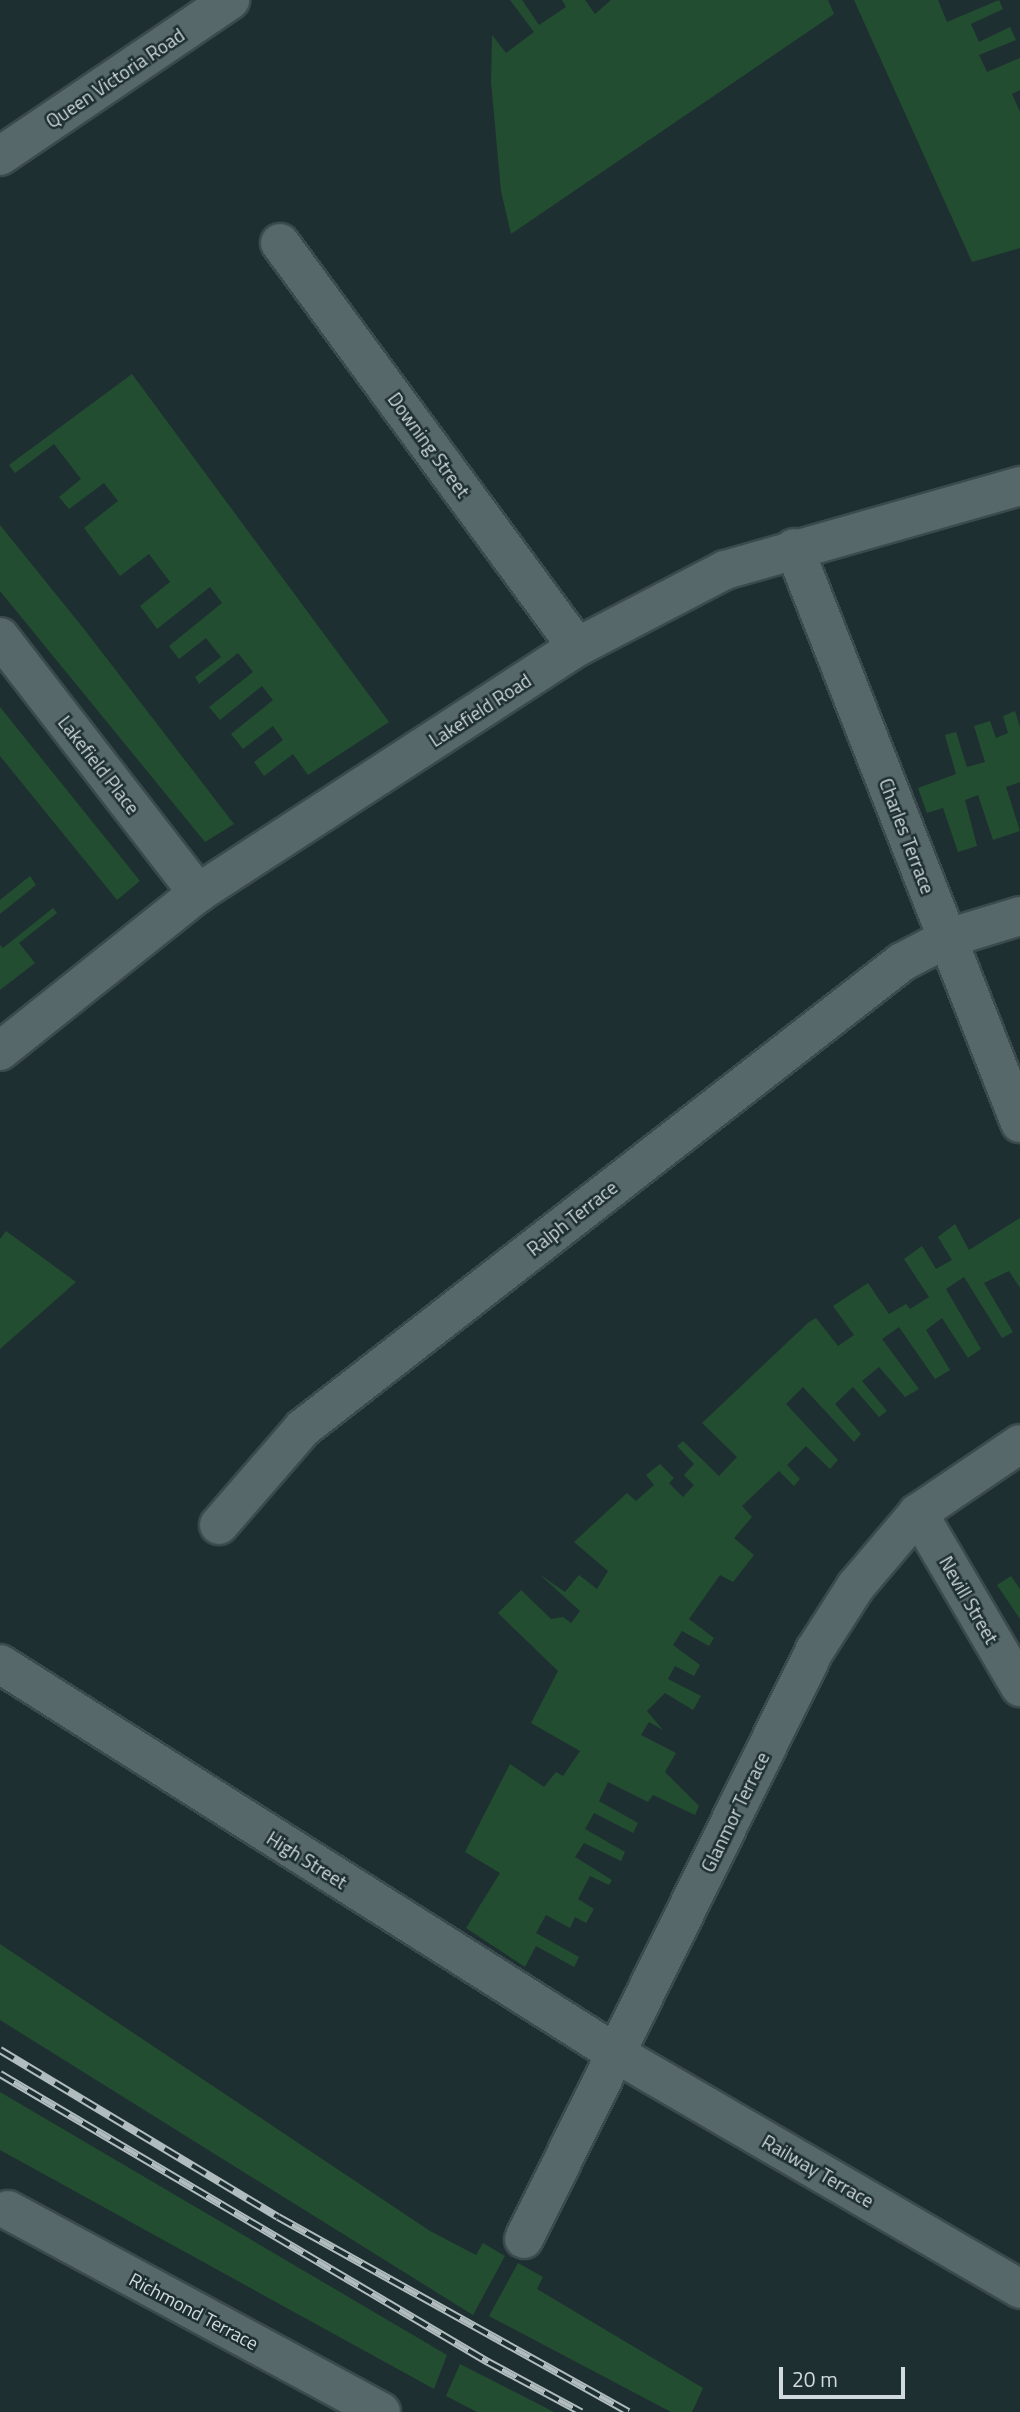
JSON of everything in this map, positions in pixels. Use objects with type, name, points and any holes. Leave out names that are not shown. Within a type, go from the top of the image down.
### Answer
[{"type":"street","name":"Queen Victoria Road","points":[[0,156],[230,0]]},
{"type":"street","name":"Downing Street","points":[[280,243],[577,647]]},
{"type":"street","name":"Lakefield Road","points":[[0,1051],[198,892],[577,647],[725,570],[794,548],[1020,486]]},
{"type":"street","name":"Charles Terrace","points":[[794,548],[1020,1123]]},
{"type":"street","name":"Lakefield Place","points":[[0,637],[198,892]]},
{"type":"street","name":"Ralph Terrace","points":[[219,1525],[303,1428],[902,962],[948,939],[1020,916]]},
{"type":"street","name":"Glanmor Terrace","points":[[524,2239],[815,1650],[856,1586],[918,1513],[1020,1444]]},
{"type":"street","name":"Nevill Street","points":[[918,1513],[1020,1687]]},
{"type":"street","name":"High Street","points":[[0,1664],[615,2053]]},
{"type":"street","name":"Railway Terrace","points":[[615,2053],[1020,2289]]},
{"type":"street","name":"Richmond Terrace","points":[[8,2210],[381,2412]]},
{"type":"green space","points":[[510,0],[522,0],[539,25],[566,7],[562,0],[585,0],[595,14],[611,0],[828,0],[834,14],[511,234],[501,191],[491,82],[492,35],[506,53],[534,32]]},
{"type":"green space","points":[[854,0],[938,0],[947,22],[999,0],[1003,9],[971,24],[979,42],[1010,27],[1016,40],[979,55],[987,72],[1020,58],[1020,90],[1012,94],[1020,112],[1020,248],[972,262]]},
{"type":"green space","points":[[132,374],[389,722],[308,775],[293,754],[264,776],[254,762],[283,740],[273,726],[243,749],[231,734],[273,700],[262,686],[220,720],[209,707],[253,672],[238,653],[199,684],[195,677],[221,657],[206,638],[179,659],[169,646],[222,603],[210,587],[157,629],[140,606],[170,582],[149,554],[120,576],[84,528],[118,501],[104,483],[69,509],[59,497],[81,479],[54,444],[15,473],[9,465]]},
{"type":"green space","points":[[0,525],[234,824],[205,842],[0,591]]},
{"type":"green space","points":[[0,707],[140,881],[117,900],[0,756]]},
{"type":"green space","points":[[1015,711],[1020,727],[1020,782],[1006,787],[1020,831],[993,840],[978,795],[965,800],[977,846],[958,852],[943,808],[927,813],[918,788],[956,774],[945,735],[956,732],[967,767],[985,762],[974,726],[990,721],[996,738],[1008,733],[1003,716]]},
{"type":"green space","points":[[30,876],[36,885],[0,914],[0,900]]},
{"type":"green space","points":[[53,908],[57,913],[19,943],[35,963],[0,990],[0,945],[3,948]]},
{"type":"green space","points":[[1020,1218],[1020,1288],[1009,1271],[984,1283],[1013,1332],[1002,1338],[964,1277],[946,1289],[981,1349],[968,1358],[942,1318],[926,1330],[950,1370],[935,1379],[899,1327],[882,1339],[919,1389],[905,1397],[879,1367],[862,1381],[887,1411],[879,1417],[853,1387],[835,1404],[861,1434],[854,1442],[803,1387],[786,1404],[838,1460],[830,1469],[806,1446],[787,1465],[800,1479],[794,1486],[779,1471],[742,1506],[752,1517],[734,1538],[754,1555],[733,1582],[720,1575],[689,1619],[714,1638],[709,1646],[682,1631],[673,1645],[700,1665],[694,1676],[675,1666],[668,1679],[701,1696],[693,1710],[665,1693],[647,1711],[663,1730],[649,1722],[641,1735],[676,1753],[665,1772],[699,1806],[695,1815],[653,1795],[648,1802],[608,1782],[599,1801],[638,1823],[633,1833],[594,1813],[585,1829],[625,1852],[621,1861],[584,1843],[575,1857],[612,1880],[609,1885],[590,1876],[578,1899],[594,1909],[586,1923],[575,1917],[570,1928],[546,1915],[536,1933],[579,1957],[574,1967],[536,1946],[525,1967],[466,1928],[500,1873],[465,1852],[510,1764],[544,1787],[556,1772],[563,1776],[580,1751],[531,1723],[558,1671],[498,1613],[521,1590],[551,1619],[563,1617],[571,1623],[580,1611],[539,1574],[565,1592],[579,1575],[597,1589],[608,1571],[574,1542],[627,1493],[636,1501],[654,1485],[646,1475],[660,1464],[674,1478],[669,1483],[683,1497],[694,1485],[684,1475],[694,1464],[677,1446],[683,1441],[719,1476],[737,1457],[702,1423],[809,1322],[816,1318],[838,1346],[854,1335],[833,1306],[868,1283],[889,1314],[906,1304],[910,1309],[929,1297],[904,1259],[922,1246],[936,1269],[952,1260],[938,1237],[955,1224],[969,1250]]},
{"type":"green space","points":[[6,1231],[76,1282],[0,1349],[0,1239]]},
{"type":"green space","points":[[1011,1576],[1020,1589],[1020,1619],[997,1585]]},
{"type":"green space","points":[[0,1944],[430,2231],[476,2255],[483,2243],[505,2256],[473,2315],[0,2020]]},
{"type":"green space","points":[[0,2092],[447,2355],[434,2389],[0,2150]]},
{"type":"green space","points":[[518,2263],[543,2277],[537,2289],[703,2388],[692,2412],[671,2412],[489,2316]]},
{"type":"green space","points":[[460,2364],[554,2412],[477,2412],[446,2396]]},
{"type":"railway","points":[[0,2050],[278,2217],[628,2412]]},
{"type":"railway","points":[[0,2074],[488,2362],[581,2412]]}]
